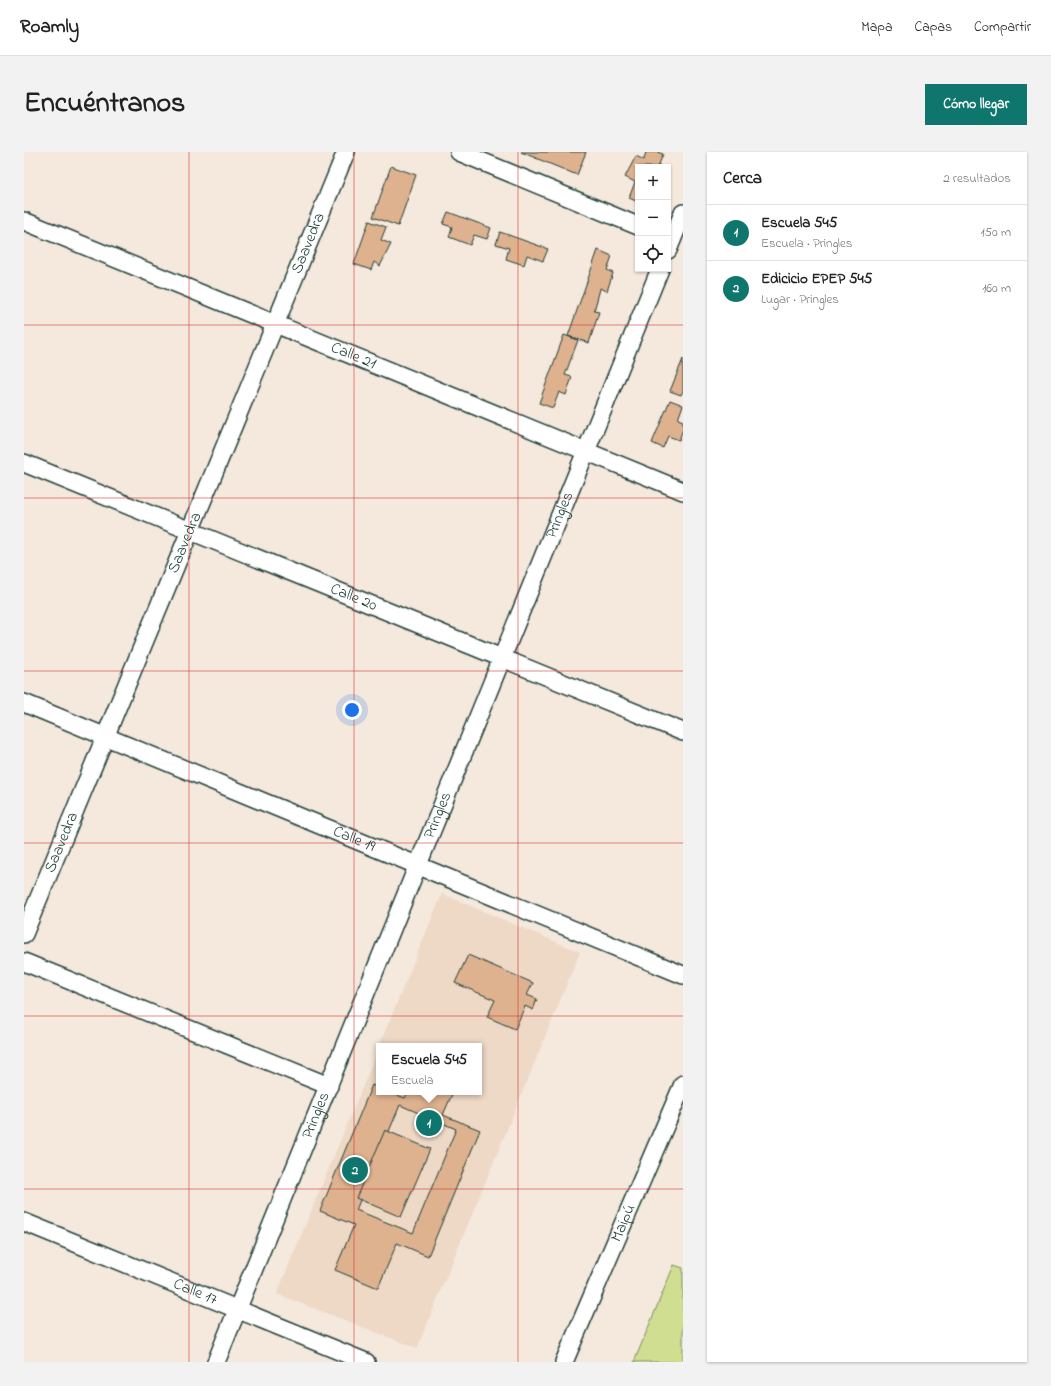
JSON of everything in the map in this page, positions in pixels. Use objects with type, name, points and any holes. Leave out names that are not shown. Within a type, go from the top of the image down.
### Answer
[{"type":"street","name":"Saavedra","points":[[24,934],[189,530],[346,152]]},
{"type":"street","points":[[459,152],[635,225]]},
{"type":"street","points":[[673,243],[683,213]]},
{"type":"street","name":"Calle 21","points":[[24,221],[683,491]]},
{"type":"street","name":"Pringles","points":[[216,1362],[659,272]]},
{"type":"street","name":"Calle 20","points":[[24,463],[683,732]]},
{"type":"street","name":"Calle 19","points":[[24,703],[683,975]]},
{"type":"street","points":[[24,962],[329,1086]]},
{"type":"street","name":"Maipú","points":[[564,1362],[683,1084]]},
{"type":"street","name":"Calle 17","points":[[24,1222],[366,1362]]},
{"type":"shaded area","points":[[442,894],[580,952],[417,1348],[277,1294],[376,1054],[376,1095],[482,1095],[482,1043],[380,1043]]},
{"type":"green space","points":[[674,1265],[683,1268],[683,1362],[634,1362]]},
{"type":"building","points":[[521,152],[586,152],[577,175]]},
{"type":"building","points":[[646,152],[657,152],[663,154],[659,164],[635,164],[635,182],[625,177],[636,156],[644,160]]},
{"type":"building","points":[[391,166],[416,175],[398,226],[373,217]]},
{"type":"building","points":[[635,182],[635,201],[629,198]]},
{"type":"building","points":[[448,212],[491,228],[487,239],[474,235],[470,245],[449,237],[452,227],[443,224]]},
{"type":"building","points":[[369,221],[386,227],[381,240],[391,244],[380,266],[374,262],[371,270],[354,264]]},
{"type":"building","points":[[500,232],[548,249],[543,261],[527,255],[524,265],[506,259],[509,248],[496,244]]},
{"type":"building","points":[[598,250],[612,256],[607,270],[613,273],[607,291],[600,288],[594,311],[599,312],[589,343],[568,336]]},
{"type":"building","points":[[564,335],[578,340],[565,375],[572,377],[566,395],[559,392],[553,408],[539,403]]},
{"type":"building","points":[[683,359],[683,391],[681,395],[670,391]]},
{"type":"building","points":[[670,400],[683,405],[678,419],[683,421],[683,429],[679,440],[668,436],[663,448],[652,443]]},
{"type":"building","points":[[468,955],[533,983],[527,995],[537,999],[533,1010],[525,1006],[515,1029],[487,1017],[495,1000],[455,983]]},
{"type":"building","points":[[372,1085],[376,1087],[376,1095],[397,1095],[405,1098],[406,1095],[452,1095],[443,1115],[480,1130],[428,1256],[397,1243],[378,1288],[335,1270],[354,1225],[320,1211]],"holes":[[[400,1105],[456,1129],[413,1233],[356,1210]]]},
{"type":"building","points":[[385,1130],[430,1149],[401,1217],[356,1198]]},
{"type":"place","name":"Escuela 545","points":[[429,1123]]},
{"type":"place","name":"Edicicio EPEP 545","points":[[355,1170]]}]
